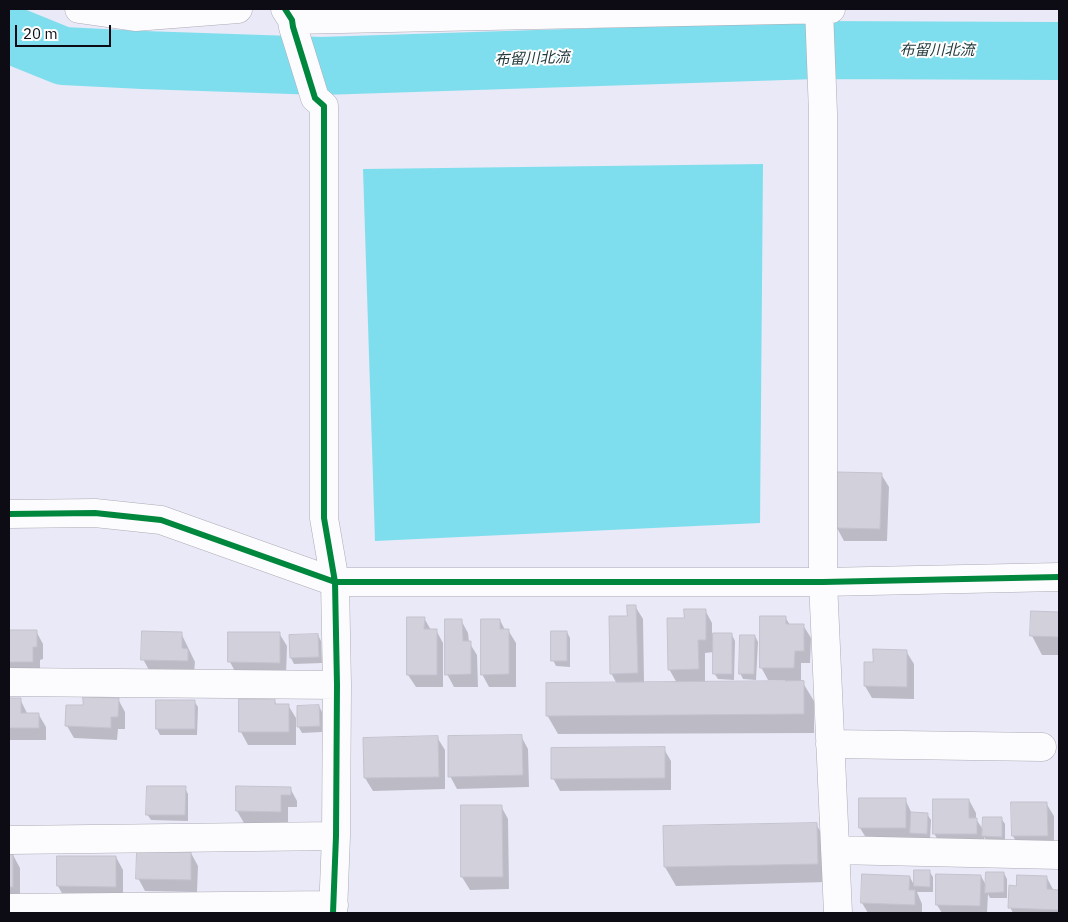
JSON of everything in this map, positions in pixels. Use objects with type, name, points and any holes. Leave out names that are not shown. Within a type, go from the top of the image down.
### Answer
[{"type":"street","points":[[80,9],[135,17],[238,9]]},
{"type":"street","points":[[819,9],[823,113],[823,582],[838,913]]},
{"type":"street","points":[[9,908],[333,909],[336,836],[337,685],[335,582],[324,518],[324,106],[315,98],[290,19],[831,9]]},
{"type":"street","points":[[9,514],[95,513],[161,520],[335,582],[823,582],[1059,577]]},
{"type":"street","points":[[9,682],[337,685]]},
{"type":"street","points":[[830,744],[1042,747]]},
{"type":"street","points":[[9,840],[336,836]]},
{"type":"street","points":[[835,850],[1059,855]]},
{"type":"water","points":[[763,164],[760,523],[375,541],[363,169]]},
{"type":"building","points":[[837,472],[882,473],[880,529],[836,528]]},
{"type":"building","points":[[627,605],[636,605],[638,673],[610,674],[609,616],[627,616]]},
{"type":"building","points":[[684,609],[706,609],[706,640],[698,640],[699,669],[668,670],[667,618],[684,618]]},
{"type":"building","points":[[1031,611],[1059,612],[1059,637],[1030,636]]},
{"type":"building","points":[[760,616],[786,616],[786,624],[804,624],[804,651],[795,651],[794,668],[760,668]]},
{"type":"building","points":[[407,617],[425,617],[424,629],[437,629],[437,675],[407,675]]},
{"type":"building","points":[[445,619],[462,619],[463,641],[471,641],[471,674],[445,675]]},
{"type":"building","points":[[481,619],[500,619],[500,629],[509,629],[509,674],[481,675]]},
{"type":"building","points":[[9,630],[37,630],[37,647],[33,647],[33,662],[9,662]]},
{"type":"building","points":[[142,631],[182,632],[182,648],[188,649],[188,661],[141,660]]},
{"type":"building","points":[[551,631],[567,631],[567,661],[551,661]]},
{"type":"building","points":[[228,632],[280,632],[280,663],[228,662]]},
{"type":"building","points":[[713,633],[732,633],[732,674],[713,674]]},
{"type":"building","points":[[318,634],[319,657],[290,658],[289,635]]},
{"type":"building","points":[[740,635],[755,635],[754,674],[739,674]]},
{"type":"building","points":[[873,649],[907,650],[907,687],[864,686],[864,662],[873,662]]},
{"type":"building","points":[[804,681],[804,714],[546,716],[546,683]]},
{"type":"building","points":[[83,697],[119,698],[118,717],[111,717],[111,728],[65,726],[66,705],[83,705]]},
{"type":"building","points":[[9,698],[21,698],[21,713],[39,713],[39,728],[9,728]]},
{"type":"building","points":[[239,699],[275,699],[275,704],[289,704],[289,732],[239,732]]},
{"type":"building","points":[[156,700],[195,700],[195,729],[156,729]]},
{"type":"building","points":[[319,705],[320,726],[297,727],[297,706]]},
{"type":"building","points":[[522,735],[523,775],[448,777],[448,736]]},
{"type":"building","points":[[438,736],[439,777],[364,778],[363,738]]},
{"type":"building","points":[[665,747],[665,778],[551,779],[551,748]]},
{"type":"building","points":[[147,786],[186,786],[185,815],[146,815]]},
{"type":"building","points":[[236,786],[291,787],[291,795],[281,795],[281,812],[236,811]]},
{"type":"building","points":[[859,798],[906,798],[906,828],[859,828]]},
{"type":"building","points":[[933,799],[969,799],[969,818],[977,818],[977,834],[933,834]]},
{"type":"building","points":[[1011,802],[1047,802],[1048,836],[1012,836]]},
{"type":"building","points":[[461,805],[502,805],[503,877],[461,877]]},
{"type":"building","points":[[911,812],[928,813],[927,834],[910,833]]},
{"type":"building","points":[[983,817],[1002,817],[1002,837],[982,836]]},
{"type":"building","points":[[817,823],[818,864],[664,867],[663,826]]},
{"type":"building","points":[[137,851],[191,852],[191,880],[136,879]]},
{"type":"building","points":[[9,854],[13,854],[13,887],[9,887]]},
{"type":"building","points":[[57,856],[116,856],[116,887],[57,886]]},
{"type":"building","points":[[914,870],[930,870],[930,887],[914,886]]},
{"type":"building","points":[[986,872],[1004,872],[1004,892],[985,893]]},
{"type":"building","points":[[862,874],[910,876],[909,890],[915,890],[915,905],[861,903]]},
{"type":"building","points":[[936,874],[981,875],[980,906],[936,905]]},
{"type":"building","points":[[1017,875],[1047,876],[1047,889],[1059,890],[1059,910],[1008,908],[1009,885],[1016,886]]},
{"type":"waterway","name":"布留川北流","points":[[9,34],[63,56],[321,66],[816,50],[1059,51]]},
{"type":"cycle path","points":[[285,9],[292,20],[315,98],[324,106],[324,518],[335,582],[337,685],[336,836],[333,913]]},
{"type":"cycle path","points":[[9,514],[95,513],[161,520],[335,582],[823,582],[1059,577]]}]
